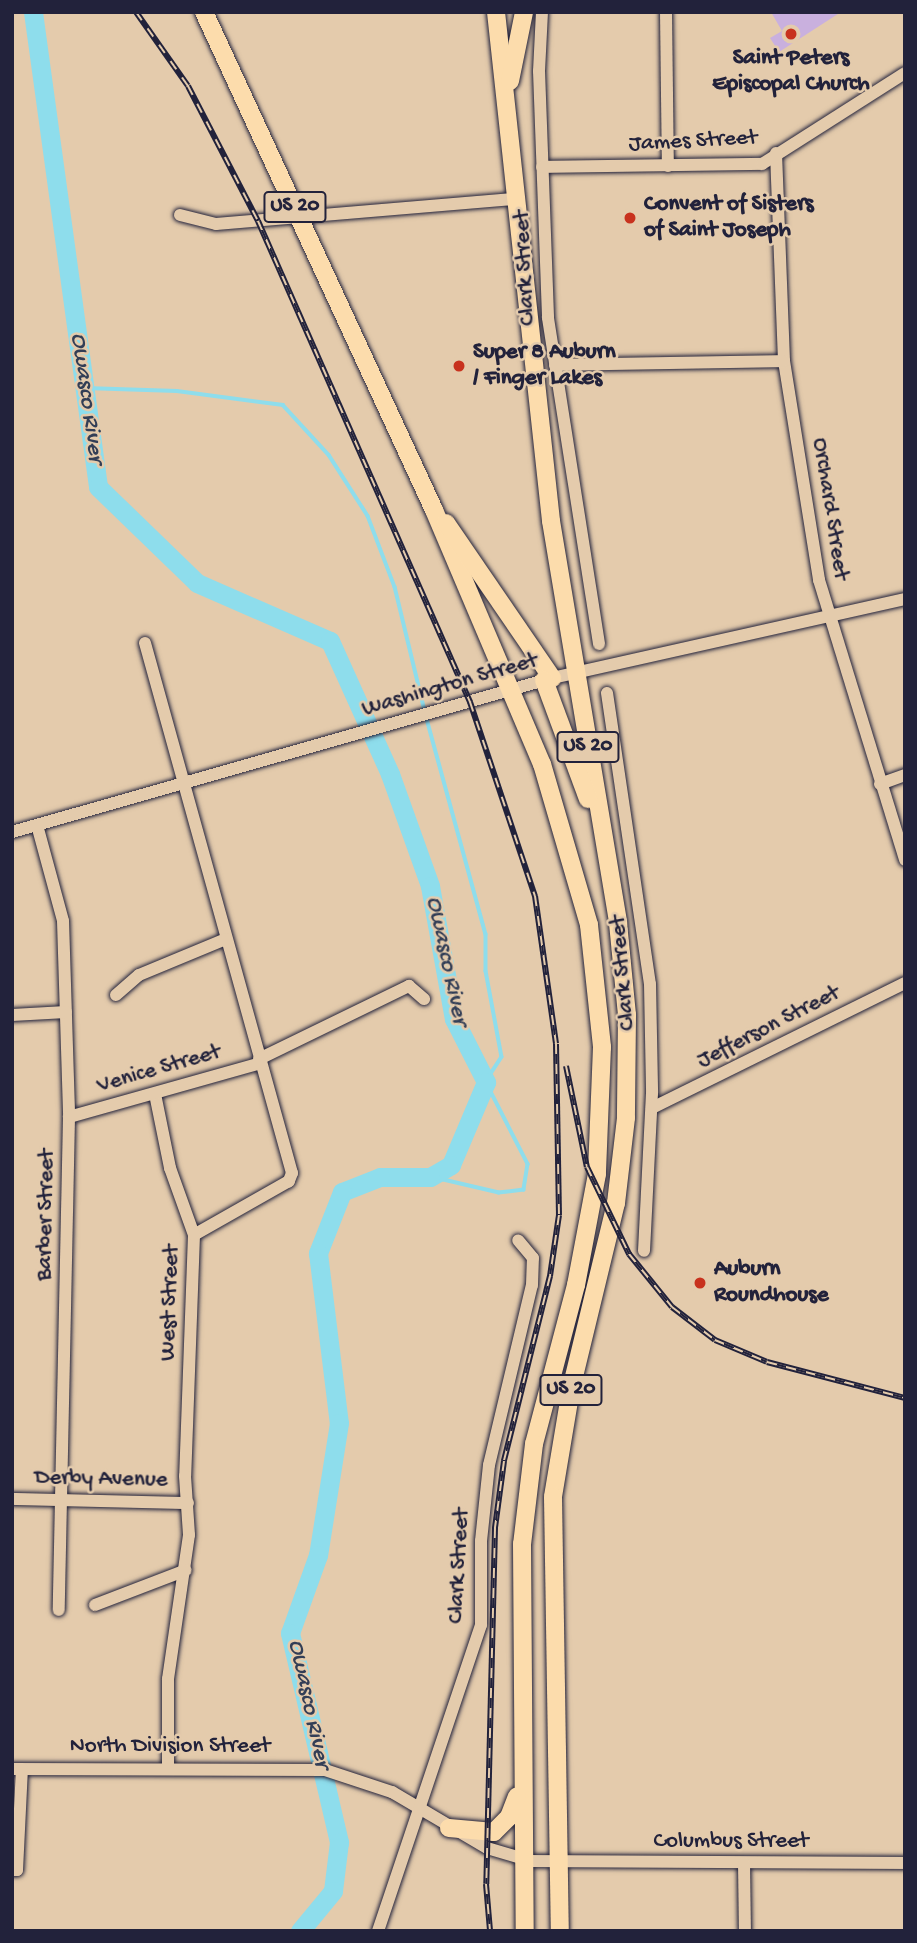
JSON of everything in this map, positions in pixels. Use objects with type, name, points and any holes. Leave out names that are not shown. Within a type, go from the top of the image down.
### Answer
[{"type":"highway","name":"US 20","points":[[204,12],[434,510],[558,809],[580,882],[602,1046],[593,1203],[542,1405],[525,1498],[521,1775],[521,1860],[525,1931]]},
{"type":"highway","name":"US 20","points":[[496,12],[549,508],[624,979],[627,1098],[613,1222],[571,1388],[553,1497],[559,1931]]},
{"type":"highway","points":[[507,98],[523,12]]},
{"type":"highway","points":[[434,510],[548,679],[599,821]]},
{"type":"highway","points":[[449,1828],[487,1833],[502,1827],[512,1811],[521,1775]]},
{"type":"street","name":"Clark Street","points":[[542,12],[542,167],[555,365],[599,644]]},
{"type":"street","points":[[666,12],[668,166]]},
{"type":"street","name":"James Street","points":[[542,167],[762,164],[905,73]]},
{"type":"street","name":"Orchard Street","points":[[776,153],[784,361],[826,616],[905,860]]},
{"type":"street","points":[[180,215],[216,223],[516,200]]},
{"type":"street","points":[[555,365],[784,361]]},
{"type":"street","name":"Washington Street","points":[[12,832],[548,679],[905,598]]},
{"type":"street","name":"West Street","points":[[145,643],[292,1173],[289,1181],[194,1235],[186,1570],[168,1679],[168,1768]]},
{"type":"street","name":"Clark Street","points":[[607,694],[650,984],[652,1108],[644,1251]]},
{"type":"street","points":[[880,783],[905,775]]},
{"type":"street","name":"Barber Street","points":[[37,825],[62,920],[69,1116],[59,1610]]},
{"type":"street","points":[[116,995],[139,975],[226,939]]},
{"type":"street","name":"Jefferson Street","points":[[652,1108],[905,982]]},
{"type":"street","name":"Venice Street","points":[[69,1116],[155,1094],[260,1061],[408,986],[424,999]]},
{"type":"street","points":[[12,1015],[66,1012]]},
{"type":"street","points":[[155,1094],[170,1168],[194,1235]]},
{"type":"street","name":"Clark Street","points":[[378,1931],[422,1810],[481,1625],[481,1541],[489,1465],[534,1268],[532,1255],[518,1240]]},
{"type":"street","name":"Derby Avenue","points":[[12,1499],[188,1503]]},
{"type":"street","points":[[95,1605],[186,1570]]},
{"type":"street","name":"North Division Street","points":[[17,1769],[267,1766],[326,1770],[380,1786],[449,1828],[521,1860],[558,1862]]},
{"type":"street","points":[[15,1870],[17,1769]]},
{"type":"street","name":"Columbus Street","points":[[558,1862],[905,1863]]},
{"type":"street","points":[[744,1863],[745,1931]]},
{"type":"building","name":"Saint Peters Episcopal Church","points":[[771,12],[841,12],[779,52],[770,38],[782,31]]},
{"type":"waterway","name":"Owasco River","points":[[33,12],[98,487],[197,583],[330,641],[390,774],[430,886],[454,1019],[486,1082],[451,1165],[430,1177],[380,1177],[342,1192],[318,1253],[339,1423],[318,1555],[290,1633],[339,1842],[333,1891],[300,1931]]},
{"type":"waterway","points":[[85,388],[177,391],[283,405],[329,455],[368,516],[395,587],[425,711]]},
{"type":"waterway","points":[[427,719],[486,934],[486,971],[502,1057],[486,1082],[528,1164],[524,1190],[499,1193],[430,1177]]},
{"type":"railway","points":[[136,12],[188,86],[258,221],[470,702],[535,896],[556,1044],[559,1215],[550,1276],[504,1461],[495,1528],[486,1884],[490,1931]]},
{"type":"railway","points":[[566,1066],[587,1167],[629,1254],[672,1307],[715,1340],[767,1362],[905,1398]]},
{"type":"place","name":"Saint Peters Episcopal Church","points":[[791,34]]},
{"type":"place","name":"Convent of Sisters of Saint Joseph","points":[[630,218]]},
{"type":"place","name":"Super 8 Auburn / Finger Lakes","points":[[459,366]]},
{"type":"place","name":"Auburn Roundhouse","points":[[700,1283]]}]
